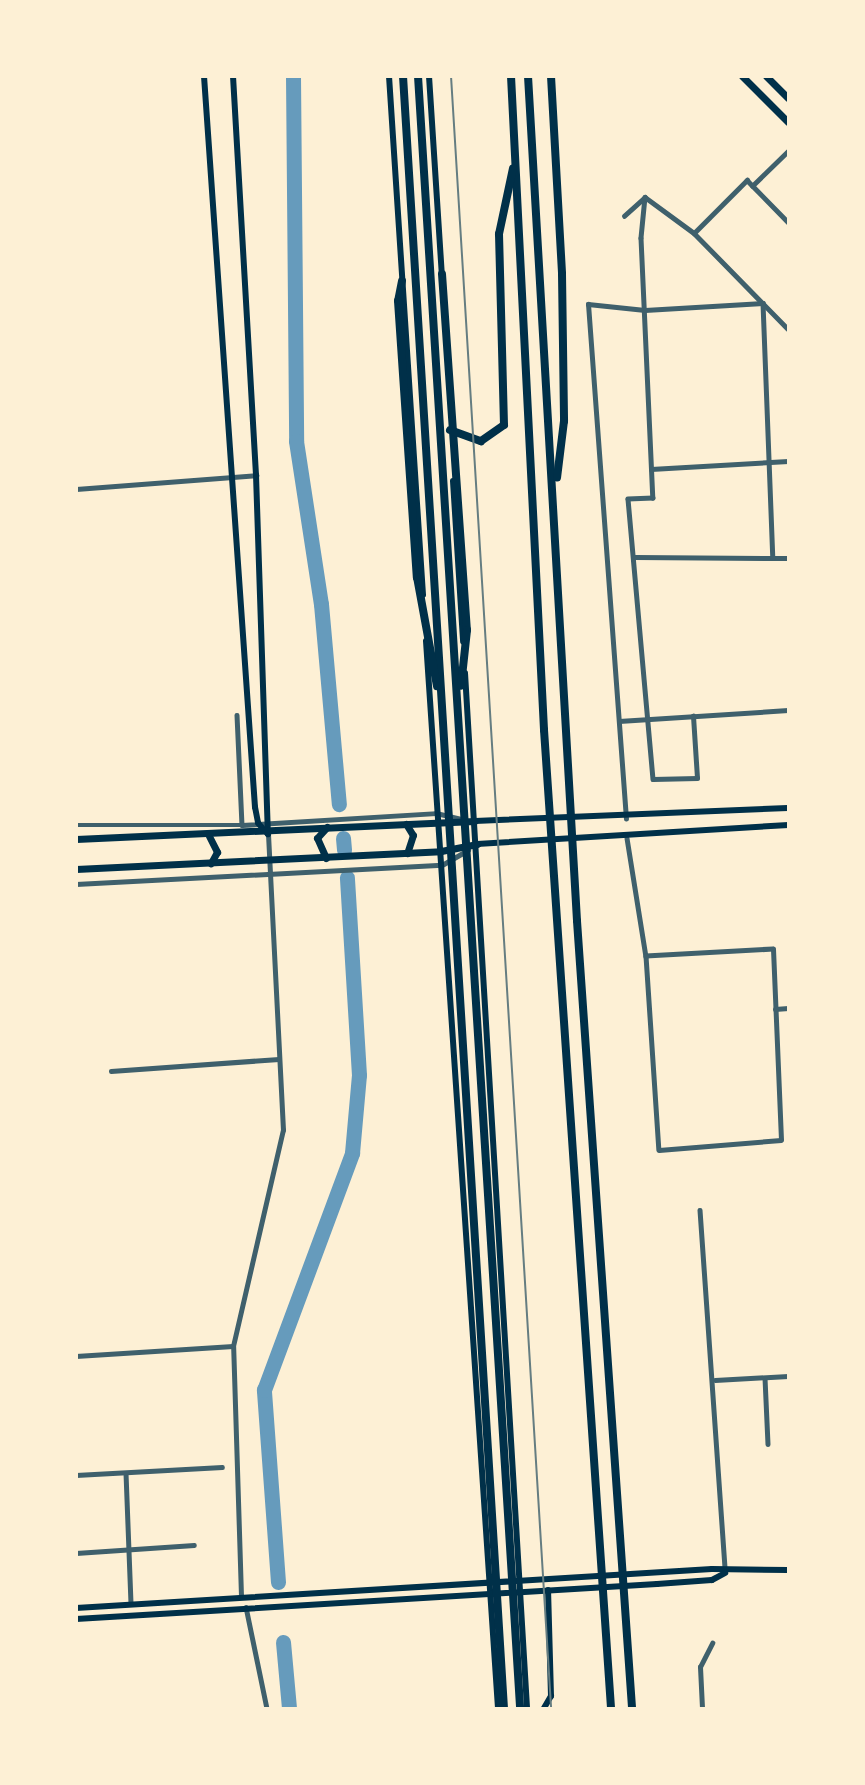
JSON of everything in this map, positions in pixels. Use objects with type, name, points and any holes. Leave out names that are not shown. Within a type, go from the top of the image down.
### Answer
[{"type":"highway","points":[[403,76],[504,1708]]},
{"type":"highway","points":[[418,76],[459,696],[520,1708]]},
{"type":"highway","points":[[511,76],[544,730],[611,1708]]},
{"type":"highway","points":[[528,76],[555,499],[565,726],[577,921],[622,1535],[632,1708]]},
{"type":"highway","points":[[551,76],[564,421],[555,499]]},
{"type":"highway","points":[[450,430],[481,441],[504,425],[499,234],[516,156]]},
{"type":"highway","points":[[442,274],[452,384],[467,630],[459,696]]},
{"type":"highway","points":[[402,281],[398,301],[417,577],[441,699]]},
{"type":"main road","points":[[204,76],[258,823],[268,834]]},
{"type":"main road","points":[[233,76],[256,475],[271,823],[268,834]]},
{"type":"main road","points":[[389,76],[436,813],[441,851],[498,1708]]},
{"type":"main road","points":[[429,76],[528,1708]]},
{"type":"main road","points":[[742,76],[789,122]]},
{"type":"main road","points":[[766,76],[789,98]]},
{"type":"main road","points":[[76,839],[268,834],[406,824],[626,819],[789,808]]},
{"type":"main road","points":[[406,824],[413,835],[407,853]]},
{"type":"main road","points":[[76,869],[267,862],[441,851],[477,844],[627,838],[789,825]]},
{"type":"main road","points":[[326,858],[317,838],[327,828]]},
{"type":"main road","points":[[209,836],[217,852],[211,863]]},
{"type":"main road","points":[[76,1608],[241,1596],[489,1584],[712,1569],[725,1573],[789,1570]]},
{"type":"main road","points":[[76,1619],[712,1580],[725,1573]]},
{"type":"main road","points":[[544,1708],[551,1696],[548,1590]]},
{"type":"street","points":[[752,186],[789,151]]},
{"type":"street","points":[[694,233],[747,180],[789,222]]},
{"type":"street","points":[[645,198],[694,233],[789,329]]},
{"type":"street","points":[[624,216],[645,198]]},
{"type":"street","points":[[645,198],[645,310],[653,498],[628,499],[635,557],[653,779],[697,778],[693,716]]},
{"type":"street","points":[[626,819],[588,304],[645,310],[763,303]]},
{"type":"street","points":[[763,303],[773,558]]},
{"type":"street","points":[[651,470],[789,461]]},
{"type":"street","points":[[76,489],[256,475]]},
{"type":"street","points":[[635,557],[789,558]]},
{"type":"street","points":[[619,721],[648,717],[789,710]]},
{"type":"street","points":[[237,715],[242,825]]},
{"type":"street","points":[[76,825],[242,825],[436,813],[475,822]]},
{"type":"street","points":[[241,1596],[233,1346],[283,1130],[267,862],[268,834]]},
{"type":"street","points":[[627,838],[646,956],[659,1150],[781,1140],[773,949],[646,956]]},
{"type":"street","points":[[76,884],[442,866],[477,844]]},
{"type":"street","points":[[775,1009],[789,1008]]},
{"type":"street","points":[[111,1071],[279,1059]]},
{"type":"street","points":[[700,1210],[715,1380],[725,1573]]},
{"type":"street","points":[[76,1356],[233,1346]]},
{"type":"street","points":[[715,1380],[789,1376]]},
{"type":"street","points":[[765,1378],[768,1443]]},
{"type":"street","points":[[76,1475],[222,1467]]},
{"type":"street","points":[[126,1473],[131,1549],[131,1604]]},
{"type":"street","points":[[76,1553],[194,1545]]},
{"type":"street","points":[[246,1607],[267,1708]]},
{"type":"street","points":[[702,1708],[699,1667],[712,1643]]},
{"type":"waterway","points":[[293,76],[296,441],[321,604],[339,804]]},
{"type":"waterway","points":[[343,838],[344,850]]},
{"type":"waterway","points":[[278,1582],[264,1390],[352,1153],[359,1075],[347,877]]},
{"type":"waterway","points":[[283,1642],[289,1708]]},
{"type":"railway","points":[[451,76],[551,1708]]}]
